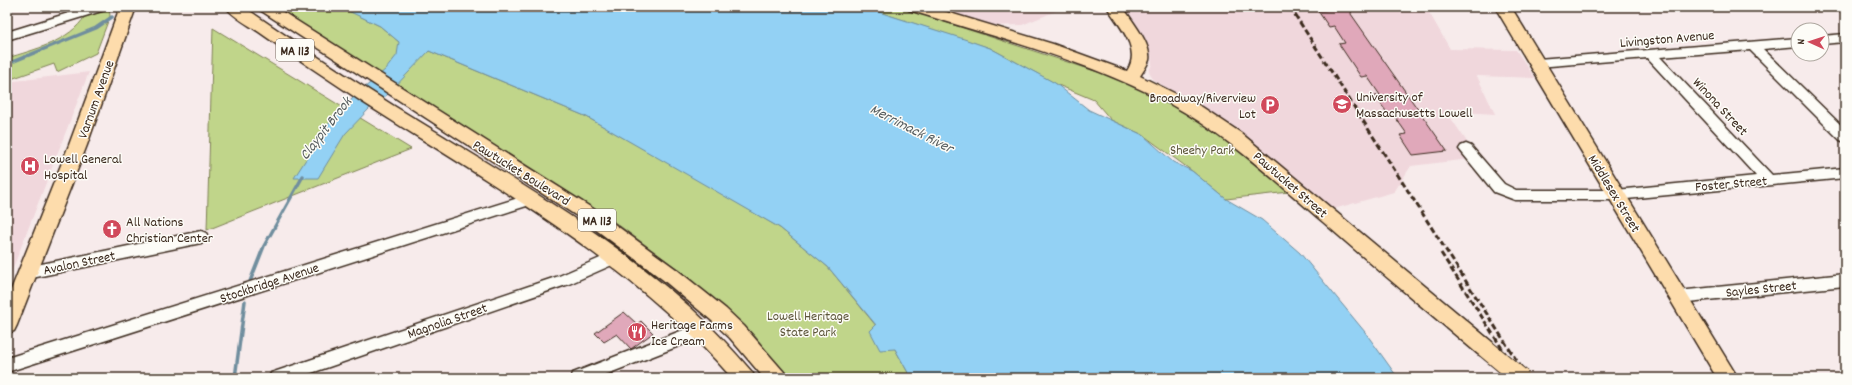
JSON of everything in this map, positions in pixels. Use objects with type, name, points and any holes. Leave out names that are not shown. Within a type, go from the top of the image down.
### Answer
[{"type":"main road","name":"Varnum Avenue","points":[[7,325],[78,145],[128,7]]},
{"type":"main road","name":"Pawtucket Boulevard","points":[[234,7],[280,40],[378,104],[531,199],[614,258],[668,300],[701,330],[727,356],[745,378]]},
{"type":"main road","name":"Pawtucket Boulevard","points":[[265,7],[393,91],[589,214],[669,274],[737,332],[777,378]]},
{"type":"main road","name":"Pawtucket Street","points":[[914,7],[1025,41],[1131,77],[1183,104],[1235,137],[1360,244],[1521,378]]},
{"type":"main road","points":[[1115,7],[1138,44],[1141,55],[1140,63],[1131,77]]},
{"type":"main road","name":"Middlesex Street","points":[[1503,7],[1728,378]]},
{"type":"street","points":[[7,36],[102,7]]},
{"type":"street","points":[[1830,39],[1845,38]]},
{"type":"street","name":"Livingston Avenue","points":[[1538,63],[1790,43]]},
{"type":"street","points":[[1753,46],[1845,137]]},
{"type":"street","name":"Winona Street","points":[[1650,54],[1768,180]]},
{"type":"street","name":"Foster Street","points":[[1466,149],[1499,188],[1515,195],[1616,195],[1845,173]]},
{"type":"street","name":"Stockbridge Avenue","points":[[7,365],[531,199]]},
{"type":"street","name":"Avalon Street","points":[[27,273],[201,237]]},
{"type":"street","name":"Magnolia Street","points":[[277,378],[564,280],[614,258]]},
{"type":"street","name":"Sayles Street","points":[[1678,297],[1845,280]]},
{"type":"street","points":[[580,378],[701,330]]},
{"type":"shaded area","points":[[927,7],[1066,7],[1022,25],[989,26]]},
{"type":"shaded area","name":"University of Massachusetts Lowell","points":[[1123,7],[1426,7],[1450,49],[1516,50],[1535,78],[1477,76],[1495,114],[1446,111],[1478,158],[1411,166],[1394,192],[1330,210],[1248,140],[1184,98],[1153,80],[1149,71],[1152,64],[1151,54]]},
{"type":"shaded area","name":"Lowell General Hospital","points":[[89,72],[20,250],[7,283],[7,82]]},
{"type":"green space","name":"Lowell Heritage State Park","points":[[273,7],[341,7],[380,26],[399,42],[429,51],[585,116],[693,177],[780,228],[828,267],[895,349],[911,378],[786,378],[755,336],[682,272],[609,218]]},
{"type":"green space","name":"Sheehy Park","points":[[863,7],[899,7],[1101,73],[1149,92],[1180,108],[1218,132],[1262,167],[1289,192],[1226,199],[1192,171],[1143,135],[1111,120],[1094,100],[1058,85],[990,48]]},
{"type":"green space","points":[[109,8],[110,16],[96,53],[57,72],[54,64],[11,79],[7,79],[7,58],[40,48],[61,38],[78,25],[85,16]]},
{"type":"green space","points":[[213,28],[411,149],[207,230]]},
{"type":"water","name":"Merrimack River","points":[[340,7],[863,7],[990,48],[1055,83],[1089,110],[1143,135],[1173,162],[1192,171],[1226,199],[1262,220],[1300,253],[1365,332],[1398,378],[911,378],[895,349],[880,350],[870,331],[876,325],[828,267],[780,228],[585,116],[429,51],[388,94],[369,109],[345,134],[318,178],[294,178],[330,122],[355,96],[386,69],[397,55],[399,42],[380,26]]},
{"type":"building","points":[[1324,7],[1352,7],[1351,14],[1447,151],[1413,155],[1400,135],[1407,134],[1393,114],[1388,114],[1375,96],[1380,95],[1367,76],[1361,77],[1339,44],[1345,43],[1334,26],[1329,27],[1318,11],[1326,10]]},
{"type":"building","name":"Heritage Farms Ice Cream","points":[[624,312],[637,324],[641,321],[653,333],[631,349],[617,334],[604,342],[595,333]]},
{"type":"waterway","points":[[7,64],[96,28],[112,17]]},
{"type":"waterway","name":"Claypit Brook","points":[[249,284],[264,246],[303,176]]},
{"type":"waterway","name":"Claypit Brook","points":[[235,378],[245,301]]},
{"type":"railway","points":[[1290,7],[1528,378]]},
{"type":"railway","points":[[1441,253],[1521,378]]},
{"type":"place","name":"University of Massachusetts Lowell","points":[[1342,104]]},
{"type":"place","name":"Broadway/Riverview Lot","points":[[1270,105]]},
{"type":"place","name":"Lowell General Hospital","points":[[30,166]]},
{"type":"place","name":"All Nations Christian Center","points":[[112,229]]},
{"type":"place","name":"Heritage Farms Ice Cream","points":[[637,332]]}]
